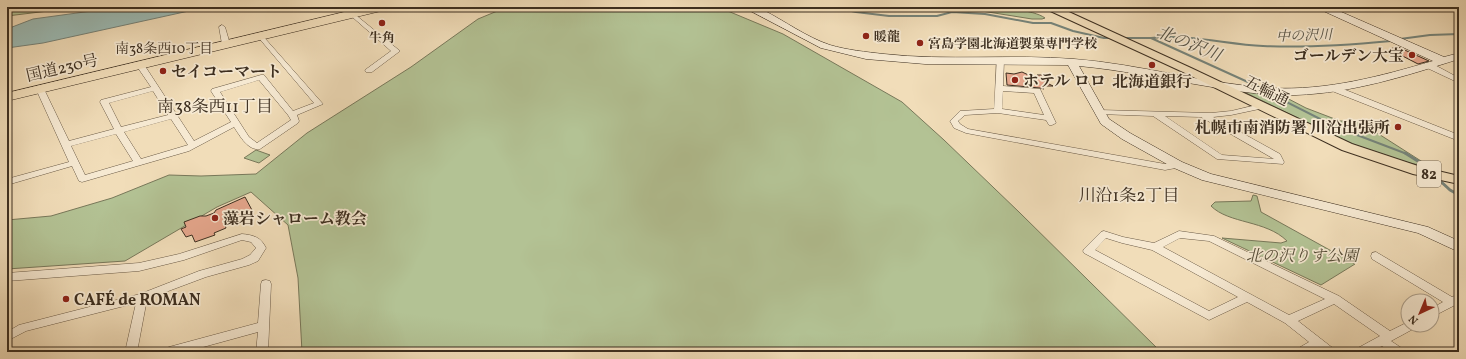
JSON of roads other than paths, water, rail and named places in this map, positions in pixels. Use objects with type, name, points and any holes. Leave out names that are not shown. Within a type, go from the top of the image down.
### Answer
[{"type":"highway","name":"国道230号","points":[[7,97],[381,7]]},
{"type":"main road","name":"五輪通","points":[[1050,7],[1132,44],[1347,147],[1399,165],[1459,180]]},
{"type":"street","points":[[748,7],[767,15],[813,42],[828,48],[846,52],[906,59],[1072,62],[1102,65],[1271,91],[1296,92],[1335,89],[1459,56]]},
{"type":"street","points":[[1322,7],[1443,61]]},
{"type":"street","points":[[352,14],[396,51],[369,70]]},
{"type":"street","points":[[222,27],[226,44]]},
{"type":"street","points":[[260,36],[319,104],[292,114]]},
{"type":"street","points":[[998,111],[1000,60]]},
{"type":"street","points":[[1072,62],[1098,112],[1105,121],[1115,129],[1178,165],[1207,177],[1423,230],[1459,247]]},
{"type":"street","points":[[140,65],[193,146]]},
{"type":"street","points":[[1428,65],[1459,81]]},
{"type":"street","points":[[261,77],[292,114],[295,121],[257,147],[246,140],[236,123],[215,91],[261,77]]},
{"type":"street","points":[[138,162],[119,131],[104,102],[156,88]]},
{"type":"street","points":[[999,88],[1037,91],[1051,120],[998,111],[963,113],[954,121],[957,126],[966,131],[1164,167],[1178,165]]},
{"type":"street","points":[[40,89],[82,179],[186,149],[236,123]]},
{"type":"street","points":[[1335,89],[1459,138]]},
{"type":"street","points":[[1098,112],[1203,114],[1230,113],[1260,106]]},
{"type":"street","points":[[1156,114],[1220,157],[1280,162],[1277,156],[1203,114]]},
{"type":"street","points":[[65,145],[173,116]]},
{"type":"street","points":[[7,182],[74,163]]},
{"type":"street","points":[[1247,297],[1209,316],[1088,251],[1104,234],[1122,240],[1155,247],[1247,297],[1289,320],[1330,352]]},
{"type":"street","points":[[1155,247],[1180,234],[1211,238],[1335,298],[1386,339],[1399,352]]},
{"type":"street","points":[[7,277],[139,267],[180,257],[242,238],[252,238],[259,242],[261,248],[254,258],[245,262],[203,274],[142,297],[23,328],[7,337]]},
{"type":"street","points":[[1376,256],[1455,300]]},
{"type":"street","points":[[262,352],[266,284]]},
{"type":"street","points":[[131,352],[142,297]]},
{"type":"street","points":[[1289,320],[1335,298]]},
{"type":"street","points":[[1440,308],[1455,300]]},
{"type":"street","points":[[170,352],[264,326]]},
{"type":"street","points":[[1360,352],[1400,331]]},
{"type":"street","points":[[1301,352],[1318,343]]},
{"type":"water","points":[[121,7],[207,7],[43,43],[7,48],[7,29],[33,19]]},
{"type":"waterway","name":"北の沢川","points":[[833,7],[856,12],[889,16],[937,16],[952,12],[985,14],[1033,23],[1051,23],[1073,31],[1104,38],[1112,38]]},
{"type":"waterway","name":"中の沢川","points":[[1400,39],[1430,35],[1459,34]]},
{"type":"waterway","name":"中の沢川","points":[[1151,38],[1180,37],[1279,47],[1327,46],[1391,41]]},
{"type":"waterway","name":"北の沢川","points":[[1123,38],[1151,38]]},
{"type":"waterway","name":"北の沢川","points":[[1151,38],[1261,88]]},
{"type":"waterway","name":"北の沢川","points":[[1269,93],[1336,127],[1406,154]]},
{"type":"waterway","name":"北の沢川","points":[[1406,154],[1429,170]]},
{"type":"waterway","name":"北の沢川","points":[[1437,178],[1450,190],[1459,195]]},
{"type":"place","name":"牛角","points":[[382,23]]},
{"type":"place","name":"暖龍","points":[[866,36]]},
{"type":"place","name":"宮島学園北海道製菓専門学校","points":[[920,43]]},
{"type":"place","name":"ゴールデン大宝","points":[[1412,55]]},
{"type":"place","name":"北海道銀行","points":[[1152,65]]},
{"type":"place","name":"セイコーマート","points":[[163,71]]},
{"type":"place","name":"ホテル ロロ","points":[[1015,80]]},
{"type":"place","name":"札幌市南消防署 川沿出張所","points":[[1398,127]]},
{"type":"place","name":"藻岩シャローム教会","points":[[215,218]]},
{"type":"place","name":"CAFÉ de ROMAN","points":[[66,299]]},
{"type":"district","name":"南38条西10丁目","points":[[164,48]]},
{"type":"district","name":"南38条西11丁目","points":[[215,106]]},
{"type":"district","name":"川沿1条2丁目","points":[[1129,195]]},
{"type":"park label","name":"北の沢りす公園","points":[[1302,255]]}]
